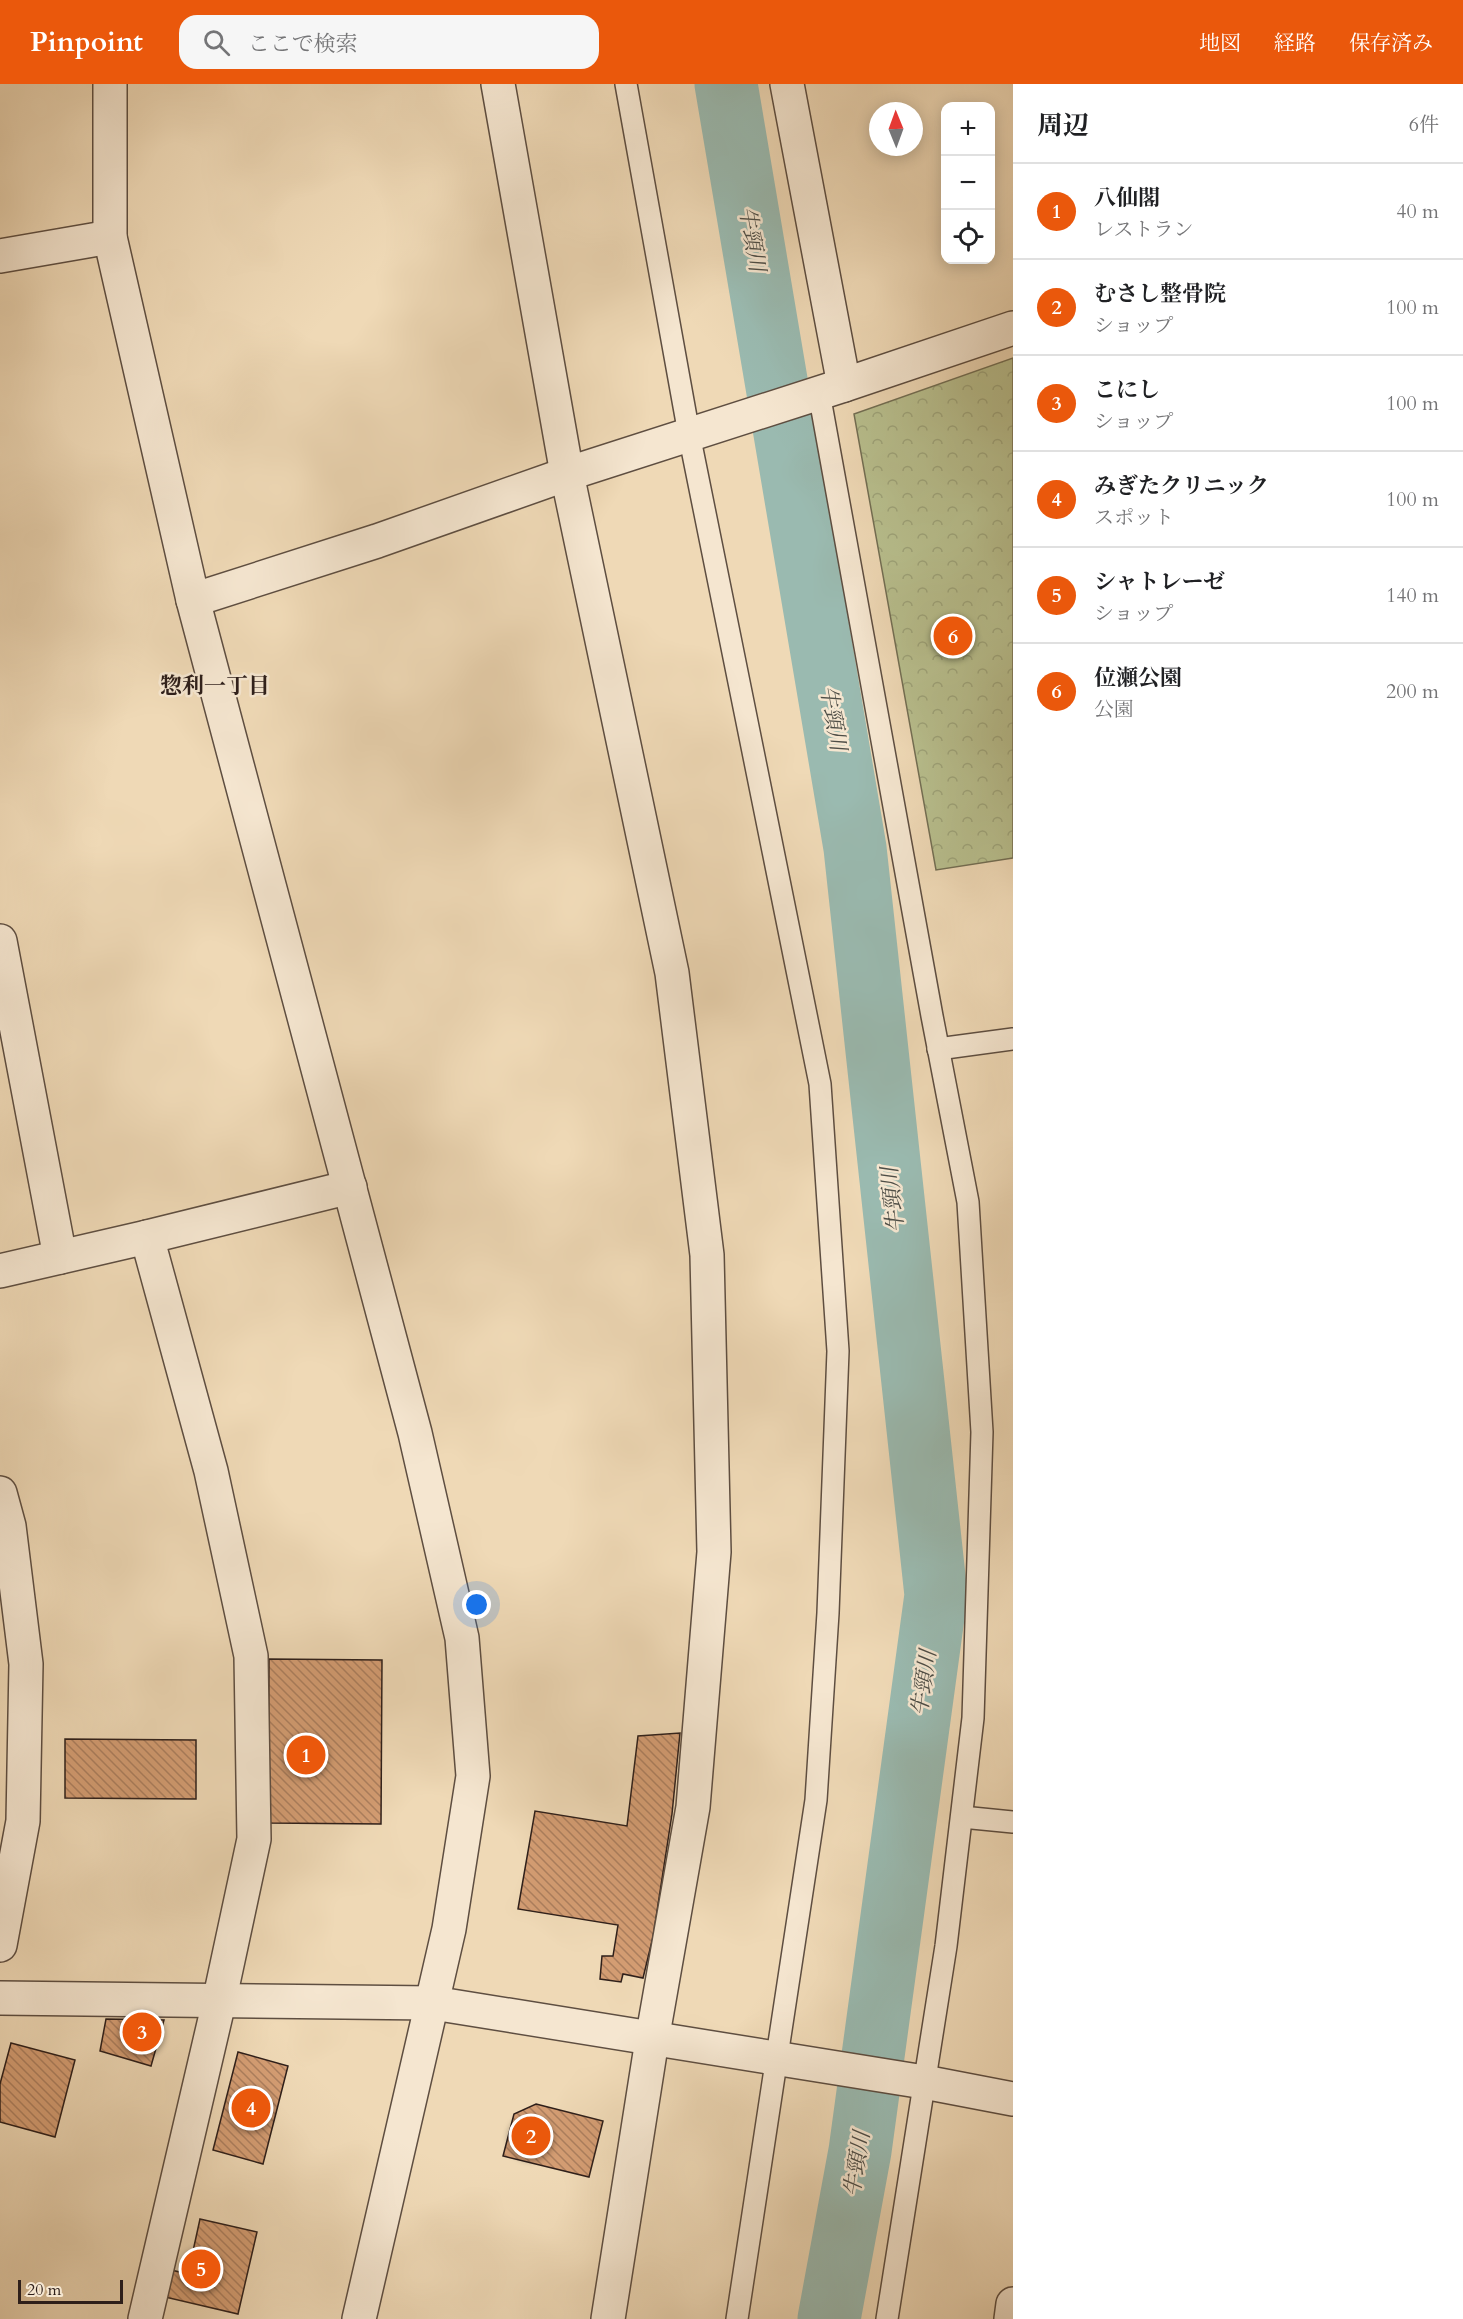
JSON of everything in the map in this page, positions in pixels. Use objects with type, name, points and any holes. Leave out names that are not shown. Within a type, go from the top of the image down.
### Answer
[{"type":"street","points":[[110,84],[110,237],[193,600],[415,1433],[462,1638],[473,1776],[449,1929],[358,2319]]},
{"type":"street","points":[[498,84],[567,474],[672,973],[707,1255],[714,1552],[693,1807],[652,2040],[608,2319]]},
{"type":"street","points":[[787,84],[832,389]]},
{"type":"street","points":[[0,256],[110,237]]},
{"type":"street","points":[[193,600],[377,541],[567,474],[1013,328]]},
{"type":"street","points":[[0,941],[60,1257]]},
{"type":"street","points":[[0,1271],[350,1187]]},
{"type":"street","points":[[145,2319],[219,2002],[254,1839],[251,1656],[211,1471],[147,1237]]},
{"type":"street","points":[[0,1493],[9,1526],[26,1664],[23,1821],[0,1945]]},
{"type":"street","points":[[0,1998],[433,2003],[933,2084],[1013,2100]]},
{"type":"street","points":[[1011,2319],[1013,2304]]},
{"type":"lane","points":[[626,84],[689,434],[819,1084],[838,1351],[828,1613],[816,1800],[737,2319]]},
{"type":"lane","points":[[832,389],[938,1049],[968,1202],[982,1432],[973,1718],[946,1946],[933,2084],[887,2319]]},
{"type":"lane","points":[[938,1049],[1013,1039]]},
{"type":"lane","points":[[962,1817],[1013,1822]]},
{"type":"green space","points":[[1013,358],[1013,858],[936,870],[854,414]]},
{"type":"building","points":[[269,1659],[382,1660],[381,1824],[268,1823]]},
{"type":"building","points":[[680,1733],[672,1814],[653,1937],[643,1978],[623,1974],[621,1982],[600,1979],[602,1956],[613,1956],[618,1925],[518,1909],[535,1811],[627,1826],[638,1736]]},
{"type":"building","points":[[65,1739],[196,1740],[196,1799],[65,1798]]},
{"type":"building","points":[[106,2019],[164,2020],[151,2066],[100,2051]]},
{"type":"building","points":[[11,2043],[75,2060],[55,2137],[0,2122],[0,2084]]},
{"type":"building","points":[[238,2052],[288,2066],[263,2164],[213,2150]]},
{"type":"building","points":[[536,2104],[603,2121],[589,2177],[503,2156],[514,2114]]},
{"type":"building","points":[[200,2219],[257,2232],[238,2314],[165,2297],[171,2270],[188,2274]]},
{"type":"waterway","name":"牛頸川","points":[[726,84],[855,848],[936,1595],[860,2151],[829,2319]]},
{"type":"place","name":"位瀬公園","points":[[953,636]]},
{"type":"place","name":"八仙閣","points":[[306,1755]]},
{"type":"place","name":"こにし","points":[[142,2032]]},
{"type":"place","name":"みぎたクリニック","points":[[251,2108]]},
{"type":"place","name":"むさし整骨院","points":[[531,2136]]},
{"type":"place","name":"シャトレーゼ","points":[[201,2269]]},
{"type":"district","name":"惣利一丁目","points":[[215,686]]}]
